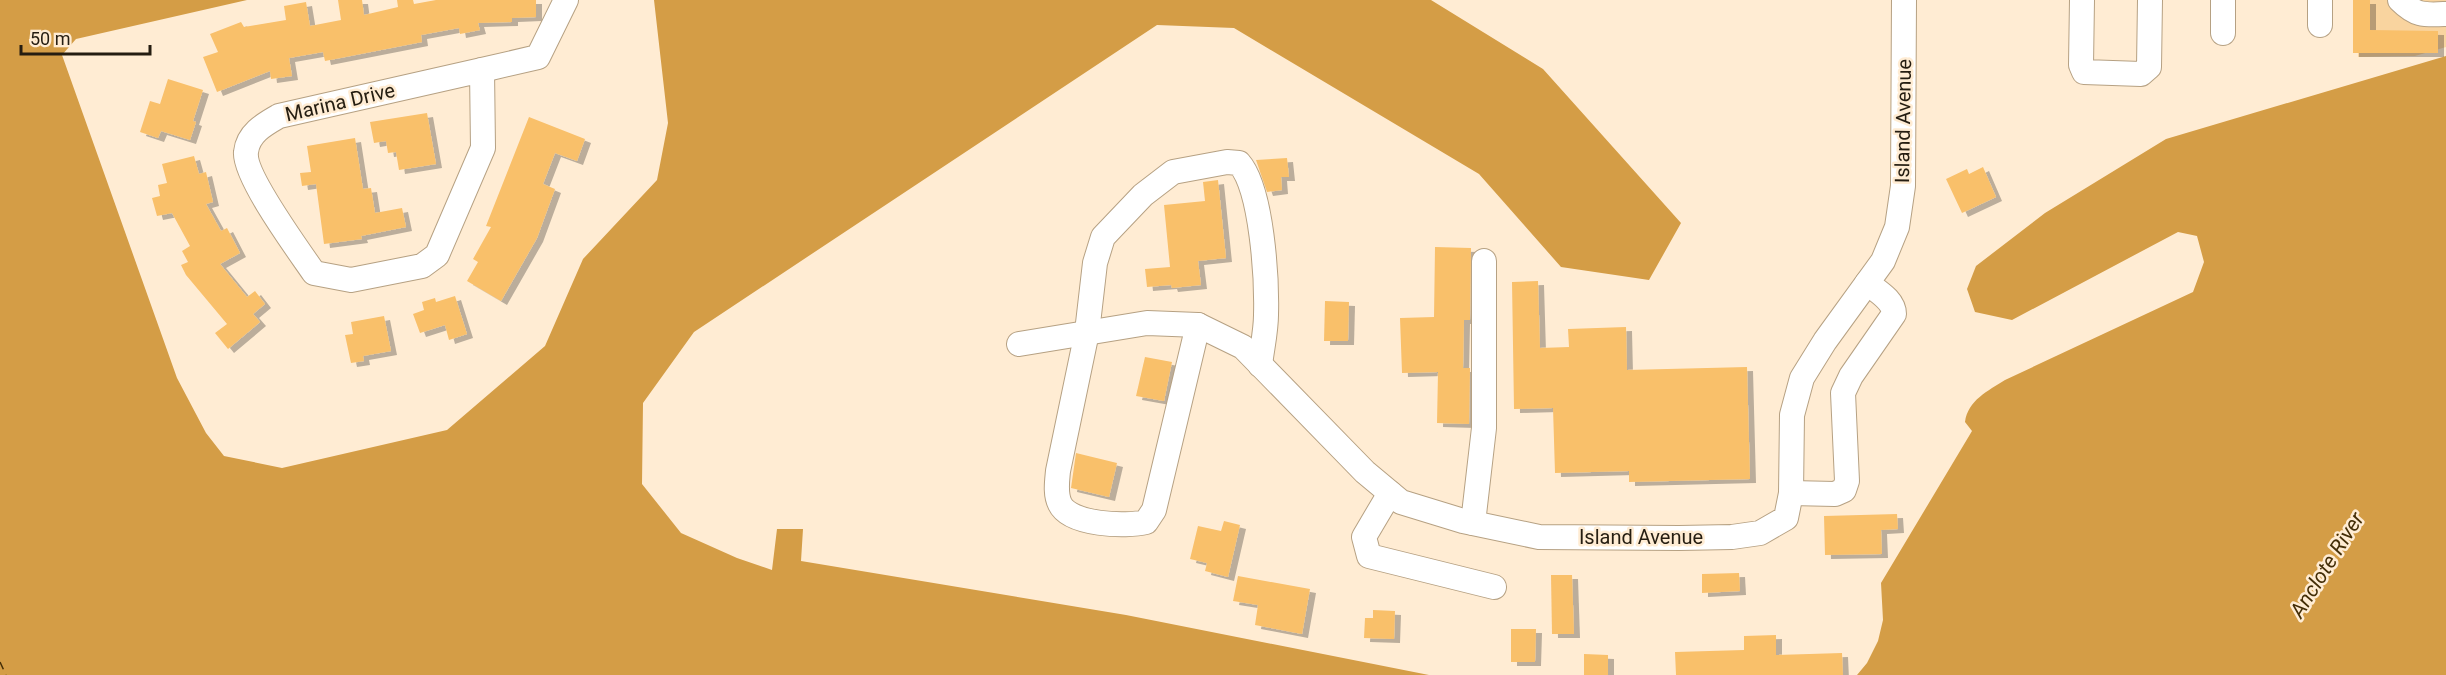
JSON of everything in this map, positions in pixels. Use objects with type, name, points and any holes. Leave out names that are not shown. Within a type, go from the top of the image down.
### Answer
[{"type":"street","name":"Marina Drive","points":[[482,70],[483,148],[437,255],[422,266],[351,280],[314,273],[252,178],[246,151],[256,130],[279,116],[538,57],[566,0]]},
{"type":"street","name":"Island Avenue","points":[[1019,344],[1147,322],[1198,325],[1244,347],[1365,472],[1401,502],[1473,523],[1539,537],[1732,537],[1760,532],[1786,518],[1791,493],[1792,415],[1802,378],[1825,341],[1883,261],[1897,227],[1903,186],[1904,0]]},
{"type":"street","points":[[2082,0],[2081,64],[2084,72],[2141,74],[2149,67],[2150,0]]},
{"type":"street","points":[[2223,0],[2223,33]]},
{"type":"street","points":[[2320,0],[2320,25]]},
{"type":"street","points":[[2400,0],[2411,11],[2424,15],[2446,14]]},
{"type":"street","points":[[1198,325],[1154,510],[1146,522],[1133,525],[1082,520],[1064,510],[1059,503],[1056,489],[1058,471],[1087,332],[1095,263],[1102,237],[1143,195],[1173,172],[1227,162],[1239,163],[1246,171],[1261,228],[1266,315],[1260,365]]},
{"type":"street","points":[[1473,523],[1484,428],[1484,261]]},
{"type":"street","points":[[1791,493],[1835,494],[1844,490],[1847,481],[1843,393],[1851,376],[1894,314],[1894,308],[1888,300],[1867,283]]},
{"type":"street","points":[[1390,493],[1364,537],[1369,556],[1494,587]]},
{"type":"shaded area","points":[[2357,0],[2446,0],[2446,47],[2415,56],[2358,57]]},
{"type":"water","points":[[0,0],[247,0],[76,39],[62,55],[177,378],[206,433],[224,456],[282,468],[447,430],[545,346],[583,259],[657,180],[668,123],[654,0],[1431,0],[1543,69],[1681,223],[1649,280],[1561,267],[1479,174],[1234,28],[1157,25],[694,332],[643,403],[642,484],[681,533],[737,558],[772,570],[777,529],[803,529],[801,561],[1126,615],[1429,675],[0,675]]},
{"type":"water","name":"Anclote River","points":[[2446,56],[2446,675],[1857,675],[1867,663],[1878,641],[1883,620],[1881,583],[1972,431],[1965,422],[1974,402],[2005,380],[2193,292],[2204,262],[2197,236],[2178,232],[2012,320],[1975,312],[1967,289],[1976,266],[2045,213],[2166,139]]},
{"type":"building","points":[[338,0],[362,0],[364,15],[398,7],[397,0],[413,0],[414,4],[436,0],[536,0],[536,17],[512,18],[512,22],[478,23],[480,30],[460,34],[459,28],[421,35],[422,42],[325,61],[323,52],[289,58],[292,76],[271,79],[270,71],[217,92],[203,57],[218,52],[210,34],[241,22],[244,27],[286,20],[284,6],[306,2],[310,26],[341,20]]},
{"type":"building","points":[[2353,0],[2370,0],[2370,30],[2438,31],[2438,53],[2353,53]]},
{"type":"building","points":[[168,79],[203,90],[193,121],[196,122],[190,140],[161,131],[158,138],[140,132],[150,101],[160,104]]},
{"type":"building","points":[[427,113],[436,164],[399,170],[396,152],[388,153],[386,141],[374,143],[370,122]]},
{"type":"building","points":[[529,117],[585,139],[577,161],[555,153],[543,184],[555,189],[537,238],[501,301],[467,281],[478,262],[473,259],[491,227],[486,226]]},
{"type":"building","points":[[355,138],[363,189],[371,188],[375,213],[402,208],[406,227],[361,236],[362,239],[324,244],[316,184],[302,186],[300,173],[311,172],[307,146]]},
{"type":"building","points":[[194,156],[199,174],[206,172],[213,202],[206,204],[221,231],[227,228],[240,253],[220,264],[247,297],[255,291],[265,304],[253,314],[260,322],[228,349],[215,333],[227,324],[186,275],[181,265],[188,262],[182,251],[190,246],[172,213],[157,216],[152,198],[160,196],[158,185],[167,183],[162,164]]},
{"type":"building","points":[[1287,158],[1289,177],[1281,177],[1282,190],[1267,192],[1256,160]]},
{"type":"building","points":[[1983,167],[1996,197],[1962,213],[1946,179],[1967,169],[1969,174]]},
{"type":"building","points":[[1218,180],[1226,258],[1198,261],[1201,285],[1172,288],[1171,285],[1147,287],[1145,269],[1170,267],[1164,205],[1205,201],[1203,182]]},
{"type":"building","points":[[1435,247],[1471,248],[1470,320],[1464,320],[1463,368],[1470,368],[1469,424],[1437,423],[1438,372],[1402,373],[1400,318],[1434,317]]},
{"type":"building","points":[[1538,281],[1540,348],[1569,347],[1568,329],[1626,327],[1627,370],[1747,367],[1750,479],[1629,482],[1629,471],[1555,473],[1553,408],[1514,409],[1512,282]]},
{"type":"building","points":[[455,296],[467,334],[449,340],[445,325],[420,333],[413,314],[424,310],[422,302],[435,298],[436,302]]},
{"type":"building","points":[[1325,301],[1349,302],[1348,341],[1324,341]]},
{"type":"building","points":[[384,316],[391,351],[363,356],[364,361],[351,363],[345,335],[353,334],[351,322]]},
{"type":"building","points":[[1145,357],[1172,362],[1164,401],[1136,396]]},
{"type":"building","points":[[1076,453],[1117,463],[1109,497],[1071,488]]},
{"type":"building","points":[[1897,514],[1898,529],[1881,530],[1882,554],[1825,555],[1824,516]]},
{"type":"building","points":[[1224,521],[1240,525],[1228,577],[1205,571],[1207,563],[1190,559],[1198,526],[1221,531]]},
{"type":"building","points":[[1739,573],[1740,591],[1702,593],[1702,574]]},
{"type":"building","points":[[1551,575],[1572,575],[1574,634],[1552,634]]},
{"type":"building","points":[[1238,576],[1310,589],[1302,634],[1255,625],[1258,605],[1233,601]]},
{"type":"building","points":[[1373,610],[1395,611],[1394,639],[1364,638],[1365,618],[1373,618]]},
{"type":"building","points":[[1511,629],[1536,629],[1535,662],[1511,662]]},
{"type":"building","points":[[1776,635],[1776,655],[1842,653],[1843,675],[1676,675],[1675,652],[1744,650],[1744,636]]},
{"type":"building","points":[[1584,654],[1608,655],[1608,675],[1584,675]]},
{"type":"ferry route","points":[[0,662],[6,675]]}]
